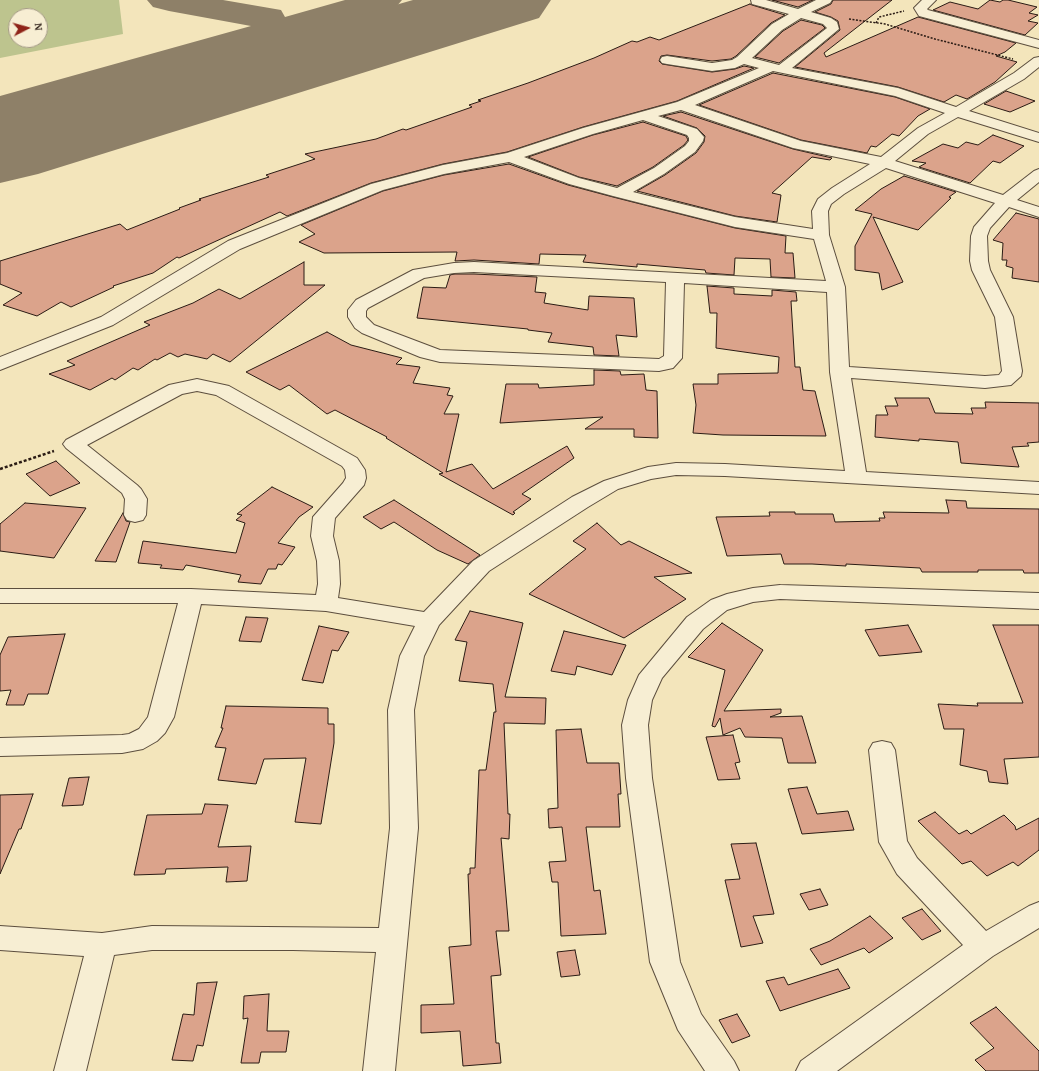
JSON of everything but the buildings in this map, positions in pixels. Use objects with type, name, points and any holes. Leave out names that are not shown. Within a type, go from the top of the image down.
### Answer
[{"type":"street","points":[[667,60],[712,67],[734,64],[742,60],[777,27],[798,14],[826,0]]},
{"type":"street","points":[[930,0],[921,5],[921,10],[924,13],[1039,44]]},
{"type":"street","points":[[0,364],[107,321],[234,245],[301,217],[377,187],[401,180],[510,157],[588,131],[682,105],[776,69],[833,29],[833,25],[827,21],[756,1]]},
{"type":"street","points":[[742,60],[776,69],[848,84],[898,92],[1039,138]]},
{"type":"street","points":[[856,477],[840,372],[836,287],[821,235],[820,211],[824,202],[838,191],[884,162],[923,131],[1025,78],[1037,63]]},
{"type":"street","points":[[682,105],[798,145],[884,162],[1039,212]]},
{"type":"street","points":[[619,193],[659,170],[690,149],[696,141],[697,137],[692,132],[644,116]]},
{"type":"street","points":[[510,157],[574,181],[619,193],[735,222],[821,235]]},
{"type":"street","points":[[840,372],[985,382],[1004,381],[1011,376],[1012,371],[1004,318],[981,270],[979,236],[982,227],[1006,201],[1039,174]]},
{"type":"street","points":[[675,277],[673,358],[666,364],[659,365],[440,356],[427,353],[368,329],[361,324],[357,317],[357,310],[362,304],[419,274],[443,269],[474,267],[675,277],[836,287]]},
{"type":"street","points":[[135,515],[136,499],[130,489],[73,444],[176,389],[197,385],[222,390],[350,462],[355,470],[356,478],[353,485],[324,517],[322,536],[328,561],[329,584],[326,603]]},
{"type":"street","points":[[379,1071],[404,828],[401,710],[412,656],[429,621],[481,566],[580,502],[618,483],[648,473],[676,469],[856,477],[1039,488]]},
{"type":"street","points":[[723,1071],[689,1021],[665,962],[639,778],[635,725],[640,700],[652,675],[694,623],[720,605],[735,599],[753,595],[780,592],[1039,601]]},
{"type":"street","points":[[0,596],[191,596],[326,603],[429,621]]},
{"type":"street","points":[[0,747],[122,744],[134,742],[148,735],[156,727],[161,717],[189,610],[191,596]]},
{"type":"street","points":[[882,750],[893,842],[907,866],[983,946]]},
{"type":"street","points":[[812,1071],[983,946],[1039,914]]},
{"type":"street","points":[[0,938],[102,945],[152,938],[393,940]]},
{"type":"street","points":[[70,1071],[102,945]]},
{"type":"path","points":[[876,23],[879,17],[895,12],[921,10]]},
{"type":"path","points":[[827,21],[849,19],[876,23],[1037,63]]},
{"type":"path","points":[[0,469],[73,444]]},
{"type":"green space","points":[[0,0],[119,0],[123,34],[0,58]]},
{"type":"taxiway","points":[[165,0],[268,18]]},
{"type":"taxiway","points":[[0,109],[384,0]]},
{"type":"runway","points":[[0,151],[508,0]]}]
